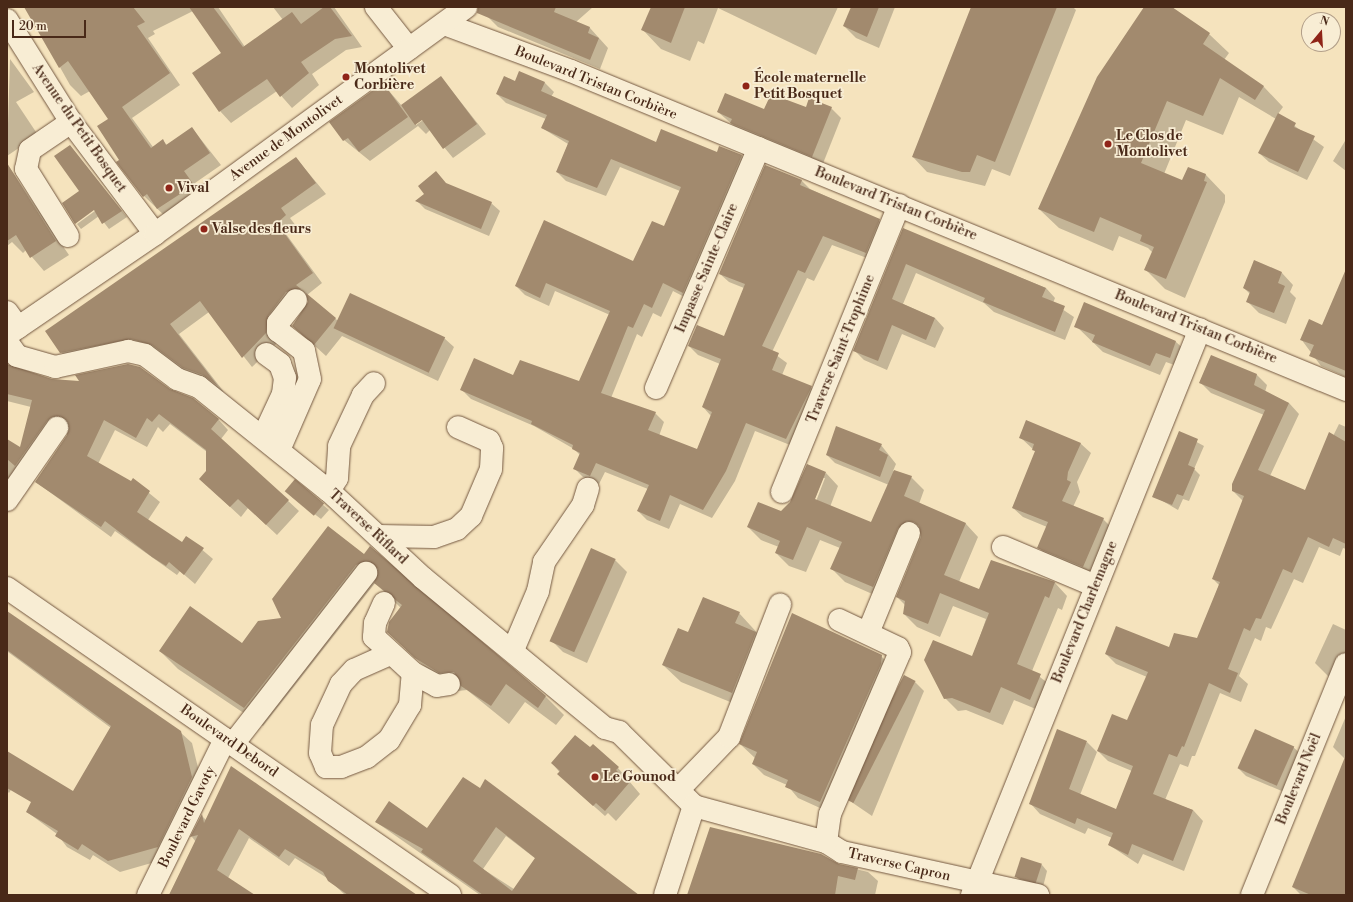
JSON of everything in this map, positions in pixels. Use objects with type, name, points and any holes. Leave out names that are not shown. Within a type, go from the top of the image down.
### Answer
[{"type":"street","points":[[376,7],[408,49]]},
{"type":"street","name":"Avenue de Montolivet","points":[[10,329],[155,234],[466,7]]},
{"type":"street","name":"Avenue du Petit Bosquet","points":[[7,20],[71,122],[155,234]]},
{"type":"street","name":"Boulevard Tristan Corbière","points":[[444,24],[759,148],[1346,390]]},
{"type":"street","points":[[68,236],[26,169],[30,150],[71,122]]},
{"type":"street","name":"Impasse Sainte-Claire","points":[[656,388],[759,148]]},
{"type":"street","name":"Traverse Saint-Trophime","points":[[782,492],[900,206]]},
{"type":"street","points":[[271,443],[310,379],[304,351],[278,331],[278,323],[296,300]]},
{"type":"street","name":"Traverse Riflard","points":[[10,329],[17,356],[55,367],[128,351],[145,355],[177,379],[199,387],[271,443],[329,491],[423,578],[513,650],[604,728],[619,732],[694,806]]},
{"type":"street","name":"Boulevard Charlemagne","points":[[974,889],[1200,329]]},
{"type":"street","points":[[266,354],[280,364],[285,378],[283,394],[271,443]]},
{"type":"street","points":[[329,491],[337,478],[339,446],[363,395],[374,383]]},
{"type":"street","points":[[378,536],[434,537],[457,529],[471,516],[491,469],[492,448],[489,441],[458,427]]},
{"type":"street","points":[[7,500],[56,428]]},
{"type":"street","points":[[513,650],[538,591],[544,562],[583,505],[588,489]]},
{"type":"street","points":[[868,633],[909,533]]},
{"type":"street","points":[[1003,547],[1096,586]]},
{"type":"street","name":"Boulevard Gavoty","points":[[148,895],[229,742],[366,573]]},
{"type":"street","name":"Boulevard Debord","points":[[7,588],[450,895]]},
{"type":"street","points":[[384,603],[375,623],[374,637],[390,654],[414,673],[437,686],[449,684]]},
{"type":"street","points":[[678,790],[730,738],[780,605]]},
{"type":"street","points":[[826,842],[830,814],[900,652],[898,648],[839,620]]},
{"type":"street","points":[[326,767],[320,753],[322,725],[338,690],[354,670],[390,654]]},
{"type":"street","name":"Boulevard Noël","points":[[1252,895],[1346,664]]},
{"type":"street","points":[[326,767],[341,767],[367,757],[389,740],[410,705],[414,673]]},
{"type":"street","points":[[306,795],[326,767]]},
{"type":"street","points":[[665,895],[694,806]]},
{"type":"street","name":"Traverse Capron","points":[[694,806],[826,842],[842,852],[974,889],[1038,895]]},
{"type":"building","points":[[24,7],[133,7],[145,22],[137,26],[170,73],[122,107],[151,148],[163,139],[166,145],[192,127],[210,153],[184,171],[194,185],[157,209],[147,194],[143,197],[116,162],[119,160],[97,126],[108,119],[68,61],[59,68]]},
{"type":"building","points":[[189,7],[213,7],[243,47],[292,12],[301,24],[324,7],[330,7],[352,36],[335,39],[301,62],[309,73],[280,97],[267,79],[219,112],[192,73],[221,53]]},
{"type":"building","points":[[478,7],[556,7],[554,12],[590,27],[588,33],[599,38],[590,60],[477,13]]},
{"type":"building","points":[[651,7],[685,7],[671,43],[641,30]]},
{"type":"building","points":[[851,7],[879,7],[867,37],[843,26]]},
{"type":"building","points":[[971,7],[1057,7],[995,162],[977,155],[970,172],[962,172],[912,157]]},
{"type":"building","name":"Le Clos de Montolivet","points":[[1144,7],[1172,7],[1210,33],[1203,44],[1264,86],[1255,100],[1220,78],[1203,116],[1167,101],[1141,163],[1182,180],[1188,167],[1206,174],[1204,181],[1207,182],[1166,279],[1144,270],[1154,247],[1140,241],[1142,235],[1100,217],[1094,232],[1038,209],[1097,77]]},
{"type":"building","points":[[519,71],[545,82],[541,91],[656,142],[661,129],[717,152],[719,146],[742,155],[683,293],[663,283],[652,308],[644,304],[633,328],[628,326],[601,393],[656,412],[648,430],[697,449],[712,412],[702,407],[721,359],[688,346],[697,325],[724,336],[745,284],[719,274],[765,165],[802,180],[800,185],[880,219],[866,253],[823,236],[805,273],[798,270],[762,346],[779,353],[772,370],[812,386],[786,439],[746,423],[726,471],[703,510],[670,495],[660,521],[637,511],[649,485],[596,463],[590,476],[573,469],[580,453],[572,449],[573,445],[531,424],[532,421],[460,390],[474,358],[513,375],[520,360],[579,381],[610,311],[546,283],[540,298],[515,286],[544,220],[633,261],[652,221],[664,226],[681,187],[611,159],[597,188],[556,172],[569,141],[541,128],[547,115],[496,94],[504,76],[515,81]]},
{"type":"building","points":[[441,76],[477,124],[443,149],[422,120],[415,125],[401,105]]},
{"type":"building","points":[[383,83],[408,117],[359,152],[348,138],[343,141],[329,122]]},
{"type":"building","points":[[725,93],[764,109],[771,94],[806,107],[809,98],[832,107],[812,157],[730,123],[732,119],[717,112]]},
{"type":"building","points":[[1278,113],[1296,123],[1294,127],[1315,136],[1298,172],[1258,153]]},
{"type":"building","points":[[70,145],[122,211],[102,224],[94,210],[75,224],[62,203],[79,191],[54,156]]},
{"type":"building","points":[[296,157],[316,183],[281,208],[286,215],[277,223],[313,273],[296,285],[301,289],[286,292],[268,316],[266,333],[242,358],[200,301],[170,324],[218,386],[203,375],[183,368],[152,345],[131,339],[60,353],[45,331]]},
{"type":"building","points":[[7,163],[56,241],[30,258],[16,235],[7,241]]},
{"type":"building","points":[[436,171],[446,183],[492,202],[481,229],[415,201],[424,194],[418,186]]},
{"type":"building","points":[[903,228],[1046,288],[1042,297],[1065,306],[1055,332],[983,302],[985,298],[906,264],[892,299],[935,318],[926,340],[892,325],[878,361],[853,351]]},
{"type":"building","points":[[1254,260],[1282,272],[1278,283],[1285,286],[1274,313],[1246,302],[1250,292],[1243,288]]},
{"type":"building","points":[[1346,269],[1346,371],[1309,356],[1314,345],[1300,340],[1309,319],[1322,325]]},
{"type":"building","points":[[306,293],[336,318],[314,345],[292,326],[308,302]]},
{"type":"building","points":[[350,293],[445,337],[429,373],[334,328]]},
{"type":"building","points":[[1084,302],[1176,341],[1170,358],[1156,353],[1150,366],[1092,342],[1095,335],[1074,327]]},
{"type":"building","points":[[1211,355],[1257,374],[1254,385],[1289,403],[1258,470],[1305,490],[1329,432],[1346,442],[1346,544],[1333,538],[1329,547],[1308,537],[1292,573],[1283,569],[1261,619],[1256,618],[1250,631],[1244,628],[1228,669],[1238,673],[1230,693],[1209,683],[1184,747],[1182,746],[1177,757],[1169,754],[1153,794],[1193,810],[1173,861],[1132,844],[1128,855],[1108,845],[1113,833],[1077,818],[1075,824],[1029,804],[1057,729],[1087,741],[1069,789],[1116,809],[1133,766],[1097,751],[1112,714],[1127,720],[1148,672],[1105,654],[1116,626],[1169,647],[1174,633],[1197,638],[1220,582],[1212,579],[1244,496],[1232,491],[1232,484],[1265,410],[1199,383]]},
{"type":"building","points":[[7,364],[52,379],[79,381],[75,375],[128,364],[140,367],[170,389],[193,398],[219,419],[211,429],[289,500],[266,525],[238,499],[230,507],[199,479],[206,471],[206,450],[159,414],[152,422],[147,418],[136,438],[104,420],[87,456],[131,481],[133,478],[150,491],[137,512],[182,542],[186,536],[204,548],[184,575],[169,562],[166,566],[152,557],[105,521],[101,527],[35,482],[67,435],[68,423],[64,418],[52,417],[47,421],[15,466],[7,459],[7,439],[20,447],[32,400],[7,394]]},
{"type":"building","points":[[1026,420],[1081,443],[1068,472],[1067,480],[1071,482],[1062,501],[1104,518],[1083,567],[1037,548],[1048,522],[1012,508],[1035,451],[1032,450],[1034,444],[1019,438]]},
{"type":"building","points":[[836,426],[882,444],[879,450],[888,455],[880,477],[826,455]]},
{"type":"building","points":[[1179,431],[1198,439],[1188,465],[1195,468],[1183,496],[1177,494],[1172,505],[1152,497]]},
{"type":"building","points":[[807,464],[826,472],[815,499],[871,522],[894,470],[912,476],[904,496],[966,523],[944,575],[979,589],[991,560],[1055,582],[1049,598],[1045,596],[1017,664],[1041,674],[1030,700],[1001,687],[990,713],[952,698],[944,699],[924,660],[933,640],[972,656],[989,613],[940,593],[928,624],[903,614],[905,601],[896,597],[921,537],[919,526],[914,522],[907,521],[898,528],[873,587],[830,569],[842,542],[807,527],[793,560],[775,553],[780,541],[747,527],[758,502],[781,511],[790,502]]},
{"type":"building","points":[[295,479],[324,503],[314,516],[285,491]]},
{"type":"building","points":[[328,526],[364,554],[370,546],[546,696],[538,708],[506,684],[491,706],[461,686],[454,672],[439,673],[415,658],[387,632],[389,622],[402,605],[374,583],[378,569],[368,561],[356,565],[244,708],[159,651],[190,606],[242,643],[258,621],[281,618],[272,599]]},
{"type":"building","points":[[591,548],[616,559],[574,652],[550,641]]},
{"type":"building","points":[[703,597],[740,612],[735,623],[756,632],[732,693],[662,665],[678,628],[688,632]]},
{"type":"building","points":[[7,611],[181,731],[192,777],[158,847],[108,861],[82,844],[78,850],[55,836],[58,831],[26,812],[31,802],[7,788],[7,751],[73,791],[111,726],[7,650]]},
{"type":"building","points":[[792,613],[882,655],[881,664],[820,802],[785,787],[788,780],[752,764],[757,752],[739,744]]},
{"type":"building","points":[[904,675],[916,681],[853,803],[842,797]]},
{"type":"building","points":[[1255,729],[1294,746],[1277,786],[1238,768]]},
{"type":"building","name":"Le Gounod","points":[[575,735],[590,747],[593,744],[619,767],[616,770],[629,783],[605,811],[596,803],[593,806],[557,774],[560,771],[551,763]]},
{"type":"building","points":[[1345,757],[1346,895],[1311,895],[1292,887]]},
{"type":"building","points":[[231,766],[417,895],[348,895],[328,881],[323,872],[285,849],[279,857],[239,829],[217,870],[255,895],[169,895],[198,835],[190,837],[202,814],[204,823]]},
{"type":"building","points":[[463,777],[480,788],[485,779],[639,895],[483,895],[421,852],[423,849],[375,822],[389,801],[427,828]],"holes":[[[496,827],[535,858],[512,891],[473,861]]]},
{"type":"building","points":[[710,827],[821,854],[839,864],[858,868],[855,880],[838,876],[835,895],[687,895]]},
{"type":"building","points":[[1021,857],[1042,864],[1035,884],[1015,877]]},
{"type":"place","name":"Montolivet Corbière","points":[[346,77]]},
{"type":"place","name":"École maternelle Petit Bosquet","points":[[746,86]]},
{"type":"place","name":"Le Clos de Montolivet","points":[[1108,144]]},
{"type":"place","name":"Vival","points":[[169,188]]},
{"type":"place","name":"Valse des fleurs","points":[[204,229]]},
{"type":"place","name":"Le Gounod","points":[[595,777]]}]
